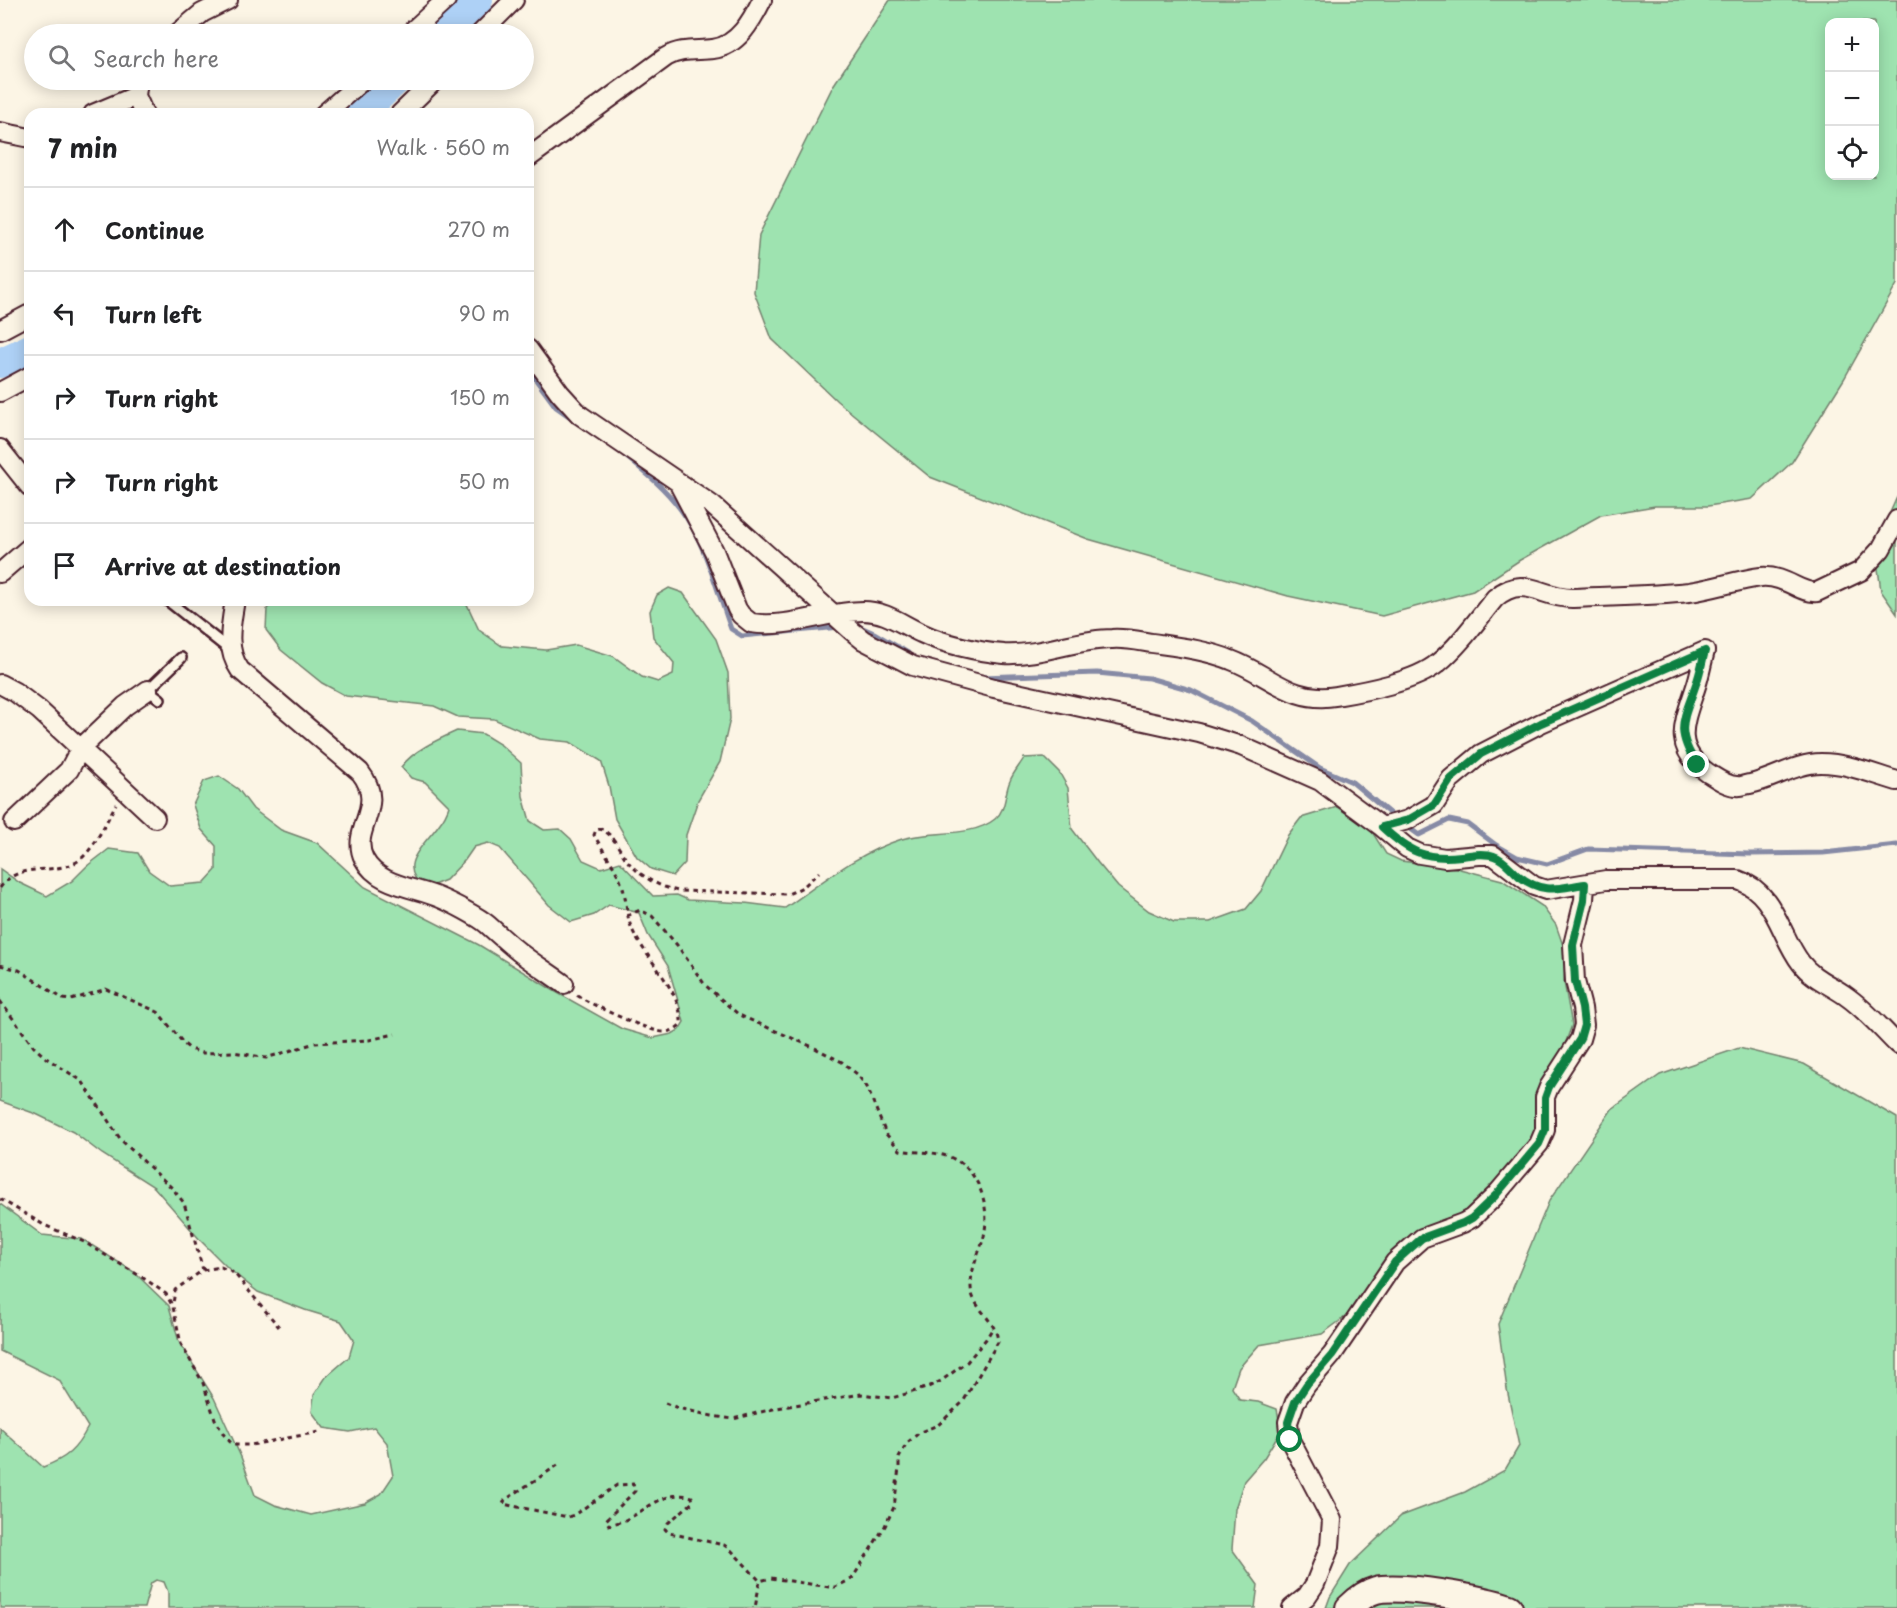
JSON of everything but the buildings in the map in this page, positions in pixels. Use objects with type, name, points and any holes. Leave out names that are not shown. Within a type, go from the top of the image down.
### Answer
[{"type":"main road","points":[[1349,1608],[1358,1598],[1376,1590],[1399,1588],[1491,1601],[1509,1608]]},
{"type":"street","points":[[189,24],[202,13],[228,0]]},
{"type":"street","points":[[421,24],[446,0]]},
{"type":"street","points":[[490,24],[514,0]]},
{"type":"street","points":[[534,154],[666,57],[687,49],[714,49],[735,38],[746,28],[762,0]]},
{"type":"street","points":[[103,108],[134,90]]},
{"type":"street","points":[[138,90],[142,108]]},
{"type":"street","points":[[331,108],[352,90]]},
{"type":"street","points":[[406,108],[425,90]]},
{"type":"street","points":[[0,132],[24,137]]},
{"type":"street","points":[[0,330],[24,317]]},
{"type":"street","points":[[534,357],[560,393],[580,415],[676,480],[736,526],[863,640],[913,666],[994,688],[1199,733],[1241,746],[1320,781],[1382,827],[1407,849],[1444,858],[1493,855],[1534,886],[1546,890],[1606,880],[1738,880],[1747,883],[1774,913],[1799,961],[1808,971],[1847,996],[1897,1044]]},
{"type":"street","points":[[0,392],[24,379]]},
{"type":"street","points":[[0,449],[24,479]]},
{"type":"street","points":[[676,480],[714,551],[737,609],[751,623],[840,621],[877,612],[890,616],[935,639],[1004,654],[1111,639],[1130,639],[1207,651],[1234,661],[1300,695],[1314,698],[1335,697],[1388,684],[1429,669],[1447,655],[1495,598],[1515,587],[1525,586],[1562,598],[1574,598],[1689,592],[1762,577],[1780,578],[1804,591],[1817,592],[1861,571],[1881,549],[1897,520]]},
{"type":"street","points":[[0,573],[24,553]]},
{"type":"street","points":[[234,606],[230,632],[231,648],[234,662],[240,670],[360,772],[367,781],[371,797],[361,838],[361,849],[364,859],[376,873],[389,881],[440,898],[487,924],[521,954],[564,984]]},
{"type":"street","points":[[1382,827],[1408,820],[1434,805],[1451,779],[1481,754],[1541,723],[1705,651],[1697,683],[1686,709],[1683,728],[1686,748],[1697,765],[1717,779],[1737,786],[1766,780],[1798,767],[1821,763],[1852,768],[1897,782]]},
{"type":"street","points":[[0,684],[39,710],[155,818]]},
{"type":"street","points":[[14,822],[69,770],[80,749],[125,706],[154,695]]},
{"type":"street","points":[[1292,1608],[1308,1596],[1315,1584],[1330,1546],[1332,1520],[1290,1440],[1287,1431],[1291,1411],[1307,1384],[1332,1355],[1395,1262],[1422,1238],[1472,1218],[1495,1196],[1539,1144],[1545,1130],[1545,1098],[1549,1087],[1580,1039],[1584,1025],[1575,981],[1573,945],[1584,900],[1585,884]]},
{"type":"lane","points":[[175,606],[226,647],[231,648]]},
{"type":"lane","points":[[154,695],[181,658]]},
{"type":"path","points":[[0,888],[7,879],[20,872],[67,867],[84,857],[124,789]]},
{"type":"path","points":[[564,984],[591,1004],[657,1031],[670,1031],[679,1026],[681,1020],[672,995],[632,931],[627,916],[624,890],[616,868],[594,835],[596,830],[600,829],[609,833],[630,864],[643,875],[666,888],[678,891],[788,894],[803,887],[819,872]]},
{"type":"path","points":[[627,916],[640,910],[651,916],[677,945],[705,985],[739,1015],[842,1062],[867,1088],[886,1134],[900,1150],[956,1159],[971,1171],[982,1195],[984,1236],[974,1265],[970,1286],[978,1305],[994,1325],[998,1342],[963,1402],[938,1425],[913,1436],[902,1451],[899,1458],[900,1468],[894,1507],[852,1579],[835,1587],[771,1578],[760,1581]]},
{"type":"path","points":[[0,965],[19,970],[63,999],[71,1000],[106,989],[158,1012],[184,1044],[202,1053],[234,1052],[266,1058],[315,1043],[369,1040],[395,1034]]},
{"type":"path","points":[[0,1001],[34,1047],[46,1058],[82,1081],[121,1140],[184,1203],[203,1270]]},
{"type":"path","points":[[0,1199],[44,1225],[84,1242],[166,1294],[173,1307],[181,1344],[203,1383],[215,1419],[231,1444],[239,1446],[319,1432]]},
{"type":"path","points":[[173,1307],[175,1290],[203,1270],[221,1267],[234,1273],[279,1327]]},
{"type":"path","points":[[665,1402],[678,1408],[733,1419],[777,1408],[861,1394],[892,1398],[941,1381],[967,1362],[994,1325]]},
{"type":"path","points":[[558,1465],[505,1500],[503,1504],[568,1516],[574,1515],[617,1485],[633,1484],[635,1491],[606,1520],[609,1525],[627,1519],[660,1499],[692,1497],[693,1502],[668,1523],[665,1529],[669,1533],[724,1545],[760,1581]]},
{"type":"path","points":[[755,1608],[760,1581]]},
{"type":"green space","points":[[890,0],[1897,0],[1897,284],[1844,379],[1792,462],[1752,499],[1708,506],[1655,506],[1601,515],[1520,560],[1473,591],[1382,616],[1288,596],[1088,539],[930,477],[837,401],[772,339],[754,292],[759,235],[833,86]]},
{"type":"green space","points":[[1897,497],[1897,614],[1881,591],[1875,546]]},
{"type":"green space","points":[[669,588],[683,593],[716,639],[728,673],[730,719],[720,762],[698,800],[686,835],[685,863],[673,876],[651,869],[637,857],[615,819],[609,786],[601,761],[570,742],[540,739],[494,719],[458,717],[434,706],[346,696],[322,683],[281,650],[266,630],[267,609],[269,606],[468,606],[479,630],[502,646],[546,650],[576,645],[613,656],[642,677],[658,682],[673,675],[674,663],[653,637],[650,611],[657,595]]},
{"type":"green space","points":[[457,731],[483,734],[501,745],[521,763],[523,796],[530,821],[544,830],[560,829],[571,839],[583,860],[601,868],[620,862],[653,896],[677,895],[688,900],[785,908],[855,860],[886,845],[913,836],[963,831],[986,825],[1002,811],[1010,781],[1024,758],[1044,757],[1059,772],[1068,788],[1072,829],[1098,863],[1118,887],[1149,911],[1174,922],[1210,922],[1246,909],[1261,891],[1288,835],[1301,818],[1337,807],[1369,827],[1386,854],[1401,861],[1456,868],[1502,880],[1542,906],[1556,925],[1565,951],[1564,982],[1572,1025],[1532,1142],[1473,1207],[1444,1222],[1353,1311],[1322,1334],[1259,1345],[1239,1368],[1232,1388],[1240,1400],[1258,1402],[1277,1409],[1281,1430],[1264,1458],[1244,1481],[1235,1509],[1232,1549],[1258,1585],[1255,1608],[168,1608],[168,1592],[164,1582],[156,1580],[151,1583],[144,1608],[0,1608],[0,1428],[43,1467],[70,1452],[88,1427],[59,1380],[0,1351],[0,1204],[42,1235],[82,1239],[134,1272],[169,1306],[179,1342],[214,1398],[241,1457],[255,1495],[275,1505],[311,1515],[365,1503],[381,1494],[393,1476],[387,1443],[374,1427],[350,1432],[324,1428],[312,1412],[314,1395],[326,1377],[349,1357],[354,1340],[341,1321],[258,1292],[229,1269],[201,1241],[154,1187],[102,1154],[73,1132],[36,1114],[0,1101],[0,869],[20,883],[47,896],[72,881],[109,849],[138,853],[149,871],[170,886],[204,883],[216,870],[216,846],[201,829],[193,805],[204,781],[219,776],[238,789],[253,809],[281,830],[317,843],[365,887],[479,945],[622,1029],[653,1038],[679,1030],[684,1022],[668,966],[648,935],[639,913],[609,905],[594,915],[571,922],[549,905],[500,848],[488,843],[474,847],[446,880],[426,888],[417,880],[412,872],[415,855],[441,821],[449,806],[425,782],[411,778],[401,767],[419,751]]},
{"type":"green space","points":[[1739,1048],[1804,1064],[1897,1118],[1897,1608],[1326,1608],[1330,1597],[1350,1565],[1401,1516],[1465,1492],[1505,1470],[1519,1446],[1507,1389],[1498,1324],[1549,1201],[1612,1109],[1660,1075]]},
{"type":"waterway","points":[[453,24],[478,0]]},
{"type":"waterway","points":[[366,108],[385,90]]},
{"type":"waterway","points":[[0,363],[24,352]]},
{"type":"waterway","points":[[534,377],[556,407],[573,419]]},
{"type":"waterway","points":[[624,455],[661,487],[675,502],[689,523],[704,552],[731,629],[742,636],[840,627]]},
{"type":"waterway","points":[[856,625],[908,653]]},
{"type":"waterway","points":[[982,677],[1097,673],[1149,678],[1191,690],[1252,721],[1320,768],[1352,782],[1395,818]]},
{"type":"waterway","points":[[1405,825],[1419,835],[1449,820],[1468,824],[1517,857],[1547,864],[1588,849],[1750,854],[1823,853],[1897,845]]},
{"type":"route","points":[[1290,1440],[1287,1431],[1288,1422],[1295,1402],[1332,1355],[1395,1262],[1422,1238],[1472,1218],[1495,1196],[1539,1144],[1545,1130],[1545,1098],[1549,1087],[1580,1039],[1584,1025],[1575,981],[1573,945],[1584,900],[1585,884],[1546,890],[1534,886],[1493,855],[1444,858],[1420,854],[1407,849],[1382,827],[1408,820],[1434,805],[1451,779],[1481,754],[1541,723],[1705,651],[1697,683],[1686,709],[1683,728],[1686,748],[1697,765]]}]
